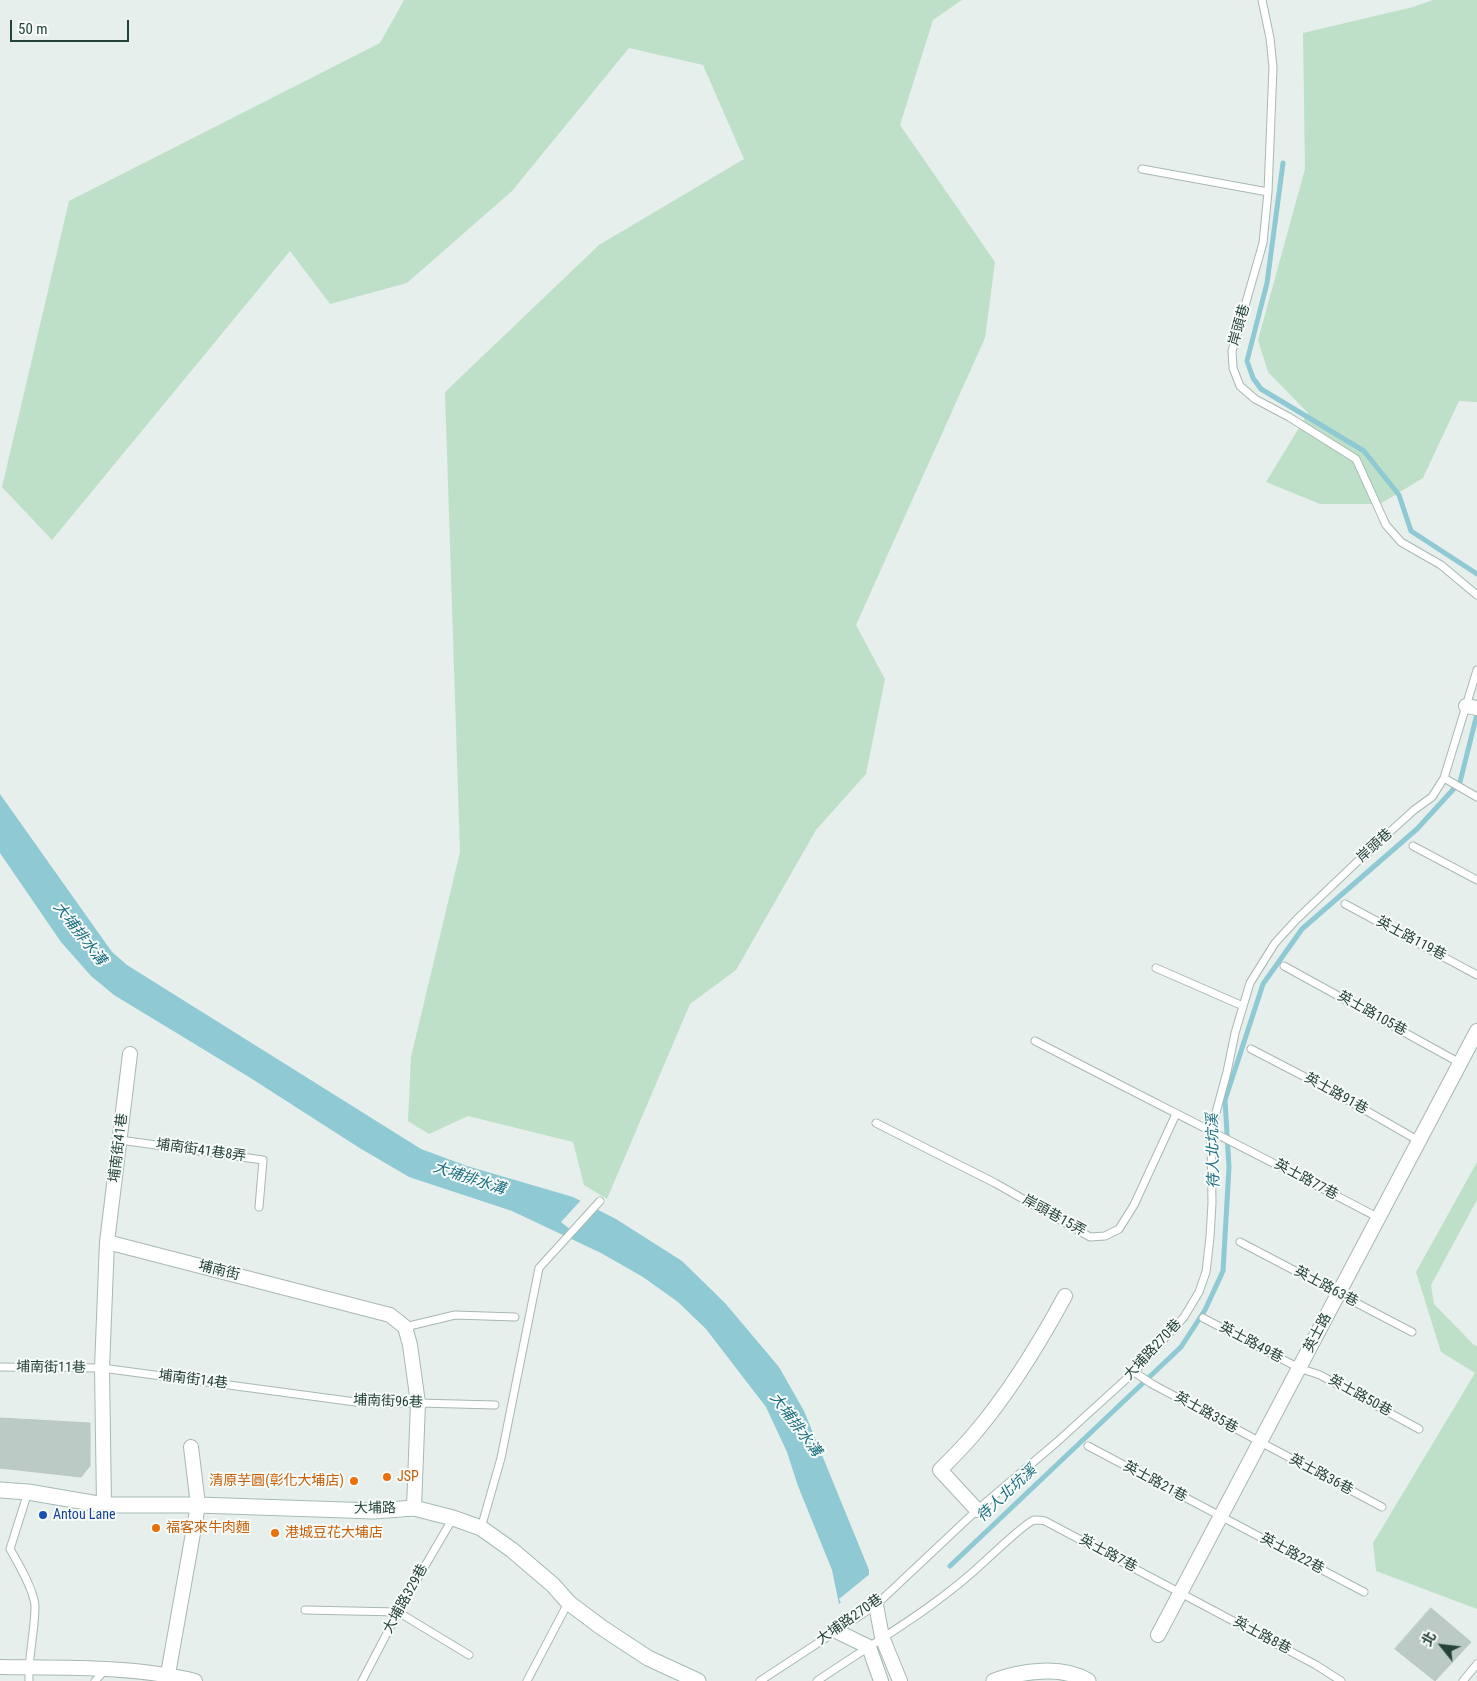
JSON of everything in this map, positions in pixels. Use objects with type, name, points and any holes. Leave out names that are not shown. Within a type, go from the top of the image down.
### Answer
[{"type":"main road","name":"大埔路","points":[[0,1490],[28,1492],[104,1505],[198,1505],[374,1511],[414,1508],[453,1518],[481,1528],[512,1550],[547,1579],[569,1602],[601,1627],[648,1658],[698,1681]]},
{"type":"main road","points":[[994,1681],[1004,1677],[1046,1670],[1081,1677],[1088,1681]]},
{"type":"street","name":"英士路","points":[[1158,1635],[1477,1031]]},
{"type":"street","name":"埔南街41巷","points":[[107,1242],[130,1054]]},
{"type":"street","name":"埔南街","points":[[107,1242],[390,1316],[405,1327]]},
{"type":"street","points":[[104,1505],[102,1368],[107,1242]]},
{"type":"street","points":[[977,1510],[940,1470],[974,1434],[997,1405],[1041,1339],[1065,1296]]},
{"type":"street","points":[[405,1327],[410,1345],[418,1403],[414,1508]]},
{"type":"street","points":[[168,1674],[198,1505],[191,1447]]},
{"type":"street","points":[[876,1605],[882,1637],[900,1681]]},
{"type":"street","points":[[836,1630],[869,1647],[881,1681]]},
{"type":"street","points":[[0,1667],[28,1674],[105,1670],[168,1674],[195,1681]]},
{"type":"lane","name":"岸頭巷","points":[[1262,0],[1270,38],[1273,67],[1268,192],[1263,243],[1232,351],[1233,368],[1240,386],[1255,399],[1289,417],[1356,458],[1386,524],[1401,542],[1440,565],[1477,595]]},
{"type":"lane","points":[[1142,169],[1268,192]]},
{"type":"lane","name":"岸頭巷","points":[[1243,1006],[1250,983],[1275,943],[1360,859],[1414,810],[1432,797],[1444,778],[1472,707],[1477,670]]},
{"type":"lane","points":[[1444,778],[1477,797]]},
{"type":"lane","points":[[1413,846],[1477,880]]},
{"type":"lane","name":"英士路119巷","points":[[1345,904],[1477,975]]},
{"type":"lane","name":"英士路105巷","points":[[1284,966],[1460,1063]]},
{"type":"lane","points":[[1035,1041],[1211,1131],[1243,1006],[1156,968]]},
{"type":"lane","name":"英士路91巷","points":[[1251,1049],[1332,1091],[1419,1141]]},
{"type":"lane","name":"岸頭巷15弄","points":[[876,1123],[995,1183],[1090,1236],[1105,1236],[1119,1228],[1134,1205],[1176,1114]]},
{"type":"lane","name":"英士路77巷","points":[[1211,1131],[1379,1218]]},
{"type":"lane","name":"大埔路270巷","points":[[760,1681],[876,1605],[977,1510],[1057,1442],[1134,1372],[1184,1317],[1199,1292],[1206,1272],[1212,1203],[1211,1131]]},
{"type":"lane","name":"埔南街41巷8弄","points":[[120,1140],[263,1160],[259,1207]]},
{"type":"lane","points":[[481,1528],[501,1458],[539,1268],[600,1201]]},
{"type":"lane","name":"英士路63巷","points":[[1240,1242],[1412,1332]]},
{"type":"lane","points":[[405,1327],[454,1315],[515,1317]]},
{"type":"lane","name":"英士路49巷","points":[[1203,1318],[1299,1368]]},
{"type":"lane","name":"埔南街11巷","points":[[0,1367],[102,1368]]},
{"type":"lane","name":"埔南街14巷","points":[[102,1368],[283,1392]]},
{"type":"lane","name":"英士路50巷","points":[[1299,1368],[1320,1375],[1419,1429]]},
{"type":"lane","name":"英士路35巷","points":[[1134,1372],[1152,1384],[1260,1443]]},
{"type":"lane","name":"埔南街96巷","points":[[283,1392],[363,1403],[494,1405]]},
{"type":"lane","name":"英士路36巷","points":[[1260,1443],[1382,1507]]},
{"type":"lane","name":"英士路21巷","points":[[1088,1446],[1221,1517]]},
{"type":"lane","points":[[28,1492],[10,1549],[24,1574],[35,1605],[28,1674]]},
{"type":"lane","name":"英士路22巷","points":[[1221,1517],[1364,1592]]},
{"type":"lane","name":"大埔路329巷","points":[[362,1681],[398,1612],[453,1518]]},
{"type":"lane","name":"英士路7巷","points":[[882,1637],[928,1609],[966,1579],[1002,1545],[1033,1520],[1046,1520],[1180,1593]]},
{"type":"lane","name":"英士路8巷","points":[[1180,1593],[1316,1665],[1341,1681]]},
{"type":"lane","points":[[527,1681],[569,1602]]},
{"type":"lane","points":[[305,1610],[398,1612],[469,1655]]},
{"type":"lane","points":[[817,1681],[882,1637]]},
{"type":"lane","points":[[1463,1681],[1477,1664]]},
{"type":"lane","points":[[94,1681],[105,1670]]},
{"type":"green space","points":[[404,0],[962,0],[933,20],[900,125],[995,262],[985,338],[856,625],[885,679],[866,774],[816,830],[736,970],[690,1004],[607,1199],[584,1185],[573,1142],[468,1116],[429,1134],[408,1121],[411,1057],[460,852],[445,392],[599,245],[744,159],[703,65],[629,48],[512,191],[407,283],[330,304],[290,251],[52,540],[2,487],[69,201],[380,43]]},
{"type":"green space","points":[[1433,0],[1477,0],[1477,402],[1459,401],[1423,478],[1380,504],[1320,504],[1266,482],[1308,413],[1268,372],[1258,340],[1305,169],[1303,33],[1413,7]]},
{"type":"green space","points":[[1477,1162],[1477,1200],[1431,1285],[1434,1304],[1477,1346],[1477,1609],[1376,1571],[1373,1543],[1475,1373],[1441,1352],[1416,1272]]},
{"type":"water","name":"大埔排水溝","points":[[0,794],[112,952],[127,965],[421,1149],[467,1166],[573,1197],[616,1219],[682,1261],[725,1303],[779,1367],[804,1411],[869,1570],[869,1580],[839,1604],[832,1570],[798,1486],[787,1452],[766,1407],[706,1329],[678,1302],[643,1277],[601,1253],[512,1211],[409,1177],[114,995],[91,976],[61,942],[0,853]]},
{"type":"pier","points":[[582,1199],[594,1205],[571,1230],[561,1222]]},
{"type":"pier","points":[[871,1573],[871,1582],[842,1605],[839,1599]]},
{"type":"building","points":[[0,1418],[90,1423],[90,1466],[81,1477],[0,1468]]},
{"type":"building","points":[[1431,1608],[1471,1642],[1435,1681],[1395,1649]]},
{"type":"waterway","points":[[1283,163],[1267,283],[1247,361],[1253,378],[1261,389],[1364,451],[1399,495],[1411,531],[1477,574]]},
{"type":"waterway","name":"待人北坑溪","points":[[950,1566],[1181,1347],[1205,1310],[1223,1271],[1229,1167],[1225,1100],[1263,984],[1302,929],[1417,829],[1460,782],[1477,714]]},
{"type":"place","name":"JSP","points":[[387,1477]]},
{"type":"place","name":"清原芋圓(彰化大埔店)","points":[[354,1481]]},
{"type":"place","name":"Antou Lane","points":[[43,1515]]},
{"type":"place","name":"福客來牛肉麵","points":[[156,1528]]},
{"type":"place","name":"港城豆花大埔店","points":[[275,1533]]}]
